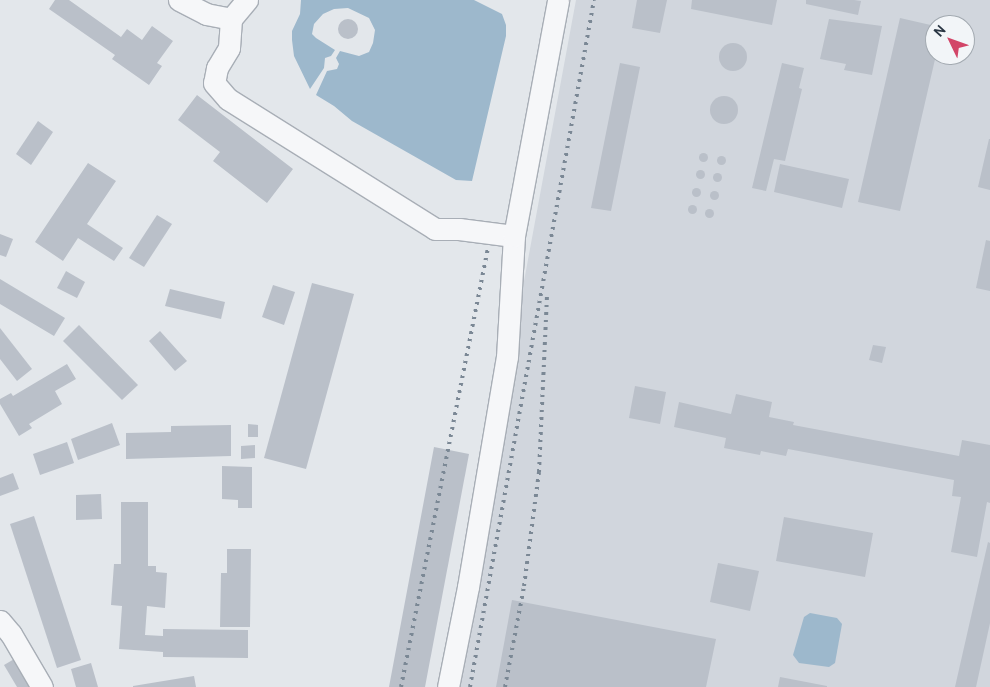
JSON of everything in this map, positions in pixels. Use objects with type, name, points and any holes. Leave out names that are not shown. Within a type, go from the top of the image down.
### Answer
[{"type":"street","points":[[179,0],[206,14],[231,19]]},
{"type":"street","points":[[247,0],[231,19],[229,48],[218,68],[214,83],[228,99],[436,229],[459,229],[514,236]]},
{"type":"street","points":[[448,687],[468,587],[508,357],[514,236],[558,0]]},
{"type":"street","points":[[0,621],[11,634],[42,687]]},
{"type":"shaded area","points":[[576,0],[990,0],[990,687],[449,687]]},
{"type":"water","points":[[301,0],[474,0],[502,14],[506,25],[506,36],[472,181],[456,180],[352,121],[334,106],[316,95],[327,71],[337,69],[339,64],[336,58],[340,51],[359,56],[369,52],[375,30],[369,18],[348,8],[334,9],[323,14],[314,24],[312,34],[335,50],[331,56],[325,58],[324,68],[310,89],[294,56],[292,40],[292,31],[300,14]]},
{"type":"water","points":[[810,613],[837,618],[842,624],[835,663],[829,667],[799,663],[793,655],[804,617]]},
{"type":"building","points":[[55,0],[69,0],[121,37],[127,29],[142,40],[152,26],[173,41],[157,63],[162,66],[149,85],[112,59],[115,55],[49,9]]},
{"type":"building","points":[[637,0],[667,0],[660,33],[632,28]]},
{"type":"building","points":[[692,0],[777,0],[772,25],[691,9]]},
{"type":"building","points":[[806,0],[861,1],[858,15],[806,4]]},
{"type":"building","points":[[900,18],[925,24],[925,65],[934,65],[900,211],[858,202]]},
{"type":"building","points":[[344,19],[352,19],[358,25],[358,33],[352,39],[344,39],[338,33],[338,25]]},
{"type":"building","points":[[829,19],[882,26],[872,75],[844,70],[846,64],[820,59]]},
{"type":"building","points":[[733,43],[743,47],[747,57],[743,67],[733,71],[723,67],[719,57],[723,47]]},
{"type":"building","points":[[620,63],[640,67],[611,211],[591,208]]},
{"type":"building","points":[[782,63],[804,68],[799,88],[802,89],[785,161],[774,159],[766,191],[752,188]]},
{"type":"building","points":[[197,95],[293,169],[267,203],[213,161],[220,152],[178,120]]},
{"type":"building","points":[[724,96],[734,100],[738,110],[734,120],[724,124],[714,120],[710,110],[714,100]]},
{"type":"building","points":[[38,121],[53,132],[31,165],[16,154]]},
{"type":"building","points":[[990,139],[990,190],[978,187]]},
{"type":"building","points":[[703,153],[707,157],[703,161],[699,157]]},
{"type":"building","points":[[721,156],[725,160],[721,164],[717,160]]},
{"type":"building","points":[[88,163],[116,181],[87,224],[123,248],[114,261],[78,238],[63,261],[35,242]]},
{"type":"building","points":[[780,164],[849,179],[842,208],[774,192]]},
{"type":"building","points":[[700,170],[704,174],[700,178],[696,174]]},
{"type":"building","points":[[717,173],[721,177],[717,181],[713,177]]},
{"type":"building","points":[[696,188],[700,192],[696,196],[692,192]]},
{"type":"building","points":[[714,191],[718,195],[714,199],[710,195]]},
{"type":"building","points":[[692,205],[696,209],[692,213],[688,209]]},
{"type":"building","points":[[709,209],[713,213],[709,217],[705,213]]},
{"type":"building","points":[[157,215],[172,224],[144,267],[129,258]]},
{"type":"building","points":[[0,234],[13,239],[6,257],[0,255]]},
{"type":"building","points":[[986,240],[990,241],[990,291],[976,288]]},
{"type":"building","points":[[66,271],[85,282],[77,298],[57,288]]},
{"type":"building","points":[[0,279],[65,318],[54,336],[0,304]]},
{"type":"building","points":[[312,283],[354,294],[306,469],[264,458]]},
{"type":"building","points":[[273,285],[295,292],[284,325],[262,317]]},
{"type":"building","points":[[170,289],[225,302],[221,319],[165,306]]},
{"type":"building","points":[[79,325],[138,385],[122,400],[63,341]]},
{"type":"building","points":[[0,328],[32,369],[17,381],[0,359]]},
{"type":"building","points":[[160,331],[187,361],[175,371],[149,341]]},
{"type":"building","points":[[873,345],[886,347],[882,363],[869,360]]},
{"type":"building","points":[[67,364],[76,379],[55,391],[62,404],[29,424],[32,428],[19,436],[0,404],[0,399],[11,393],[13,396]]},
{"type":"building","points":[[635,386],[666,392],[660,424],[629,418]]},
{"type":"building","points":[[736,394],[772,402],[769,417],[794,422],[793,425],[959,456],[962,440],[990,445],[990,503],[987,502],[977,557],[951,552],[961,497],[952,496],[954,480],[788,449],[786,456],[761,451],[760,455],[724,448],[726,438],[674,427],[679,402],[731,414]]},
{"type":"building","points":[[112,423],[120,445],[78,460],[71,439]]},
{"type":"building","points":[[248,424],[258,425],[258,437],[248,437]]},
{"type":"building","points":[[231,425],[231,456],[126,459],[126,433],[171,432],[171,426]]},
{"type":"building","points":[[67,442],[74,463],[40,475],[33,454]]},
{"type":"building","points":[[255,445],[255,458],[241,459],[241,446]]},
{"type":"building","points":[[434,447],[469,454],[425,687],[389,687]]},
{"type":"building","points":[[222,466],[252,467],[252,508],[238,508],[238,500],[222,499]]},
{"type":"building","points":[[13,473],[19,489],[0,496],[0,478]]},
{"type":"building","points":[[101,494],[102,519],[76,520],[76,495]]},
{"type":"building","points":[[121,502],[148,502],[148,566],[156,566],[156,572],[167,573],[165,608],[147,606],[145,635],[163,636],[163,629],[248,630],[248,658],[163,657],[163,652],[119,649],[122,606],[111,605],[114,564],[121,564]]},
{"type":"building","points":[[34,516],[81,660],[57,668],[10,524]]},
{"type":"building","points":[[784,517],[873,533],[865,577],[776,561]]},
{"type":"building","points":[[988,542],[990,543],[990,623],[976,687],[955,687]]},
{"type":"building","points":[[227,549],[251,549],[250,627],[220,627],[221,573],[227,573]]},
{"type":"building","points":[[718,563],[759,571],[750,611],[710,602]]},
{"type":"building","points":[[512,600],[716,639],[706,687],[496,687]]},
{"type":"building","points":[[16,658],[32,687],[17,687],[4,665]]},
{"type":"building","points":[[91,663],[98,687],[76,687],[71,669]]},
{"type":"building","points":[[194,676],[196,687],[133,687],[133,686]]},
{"type":"building","points":[[780,677],[827,686],[827,687],[778,687]]},
{"type":"railway","points":[[470,687],[594,0]]},
{"type":"railway","points":[[401,687],[488,246]]},
{"type":"railway","points":[[505,687],[524,586],[539,472],[547,293]]}]
